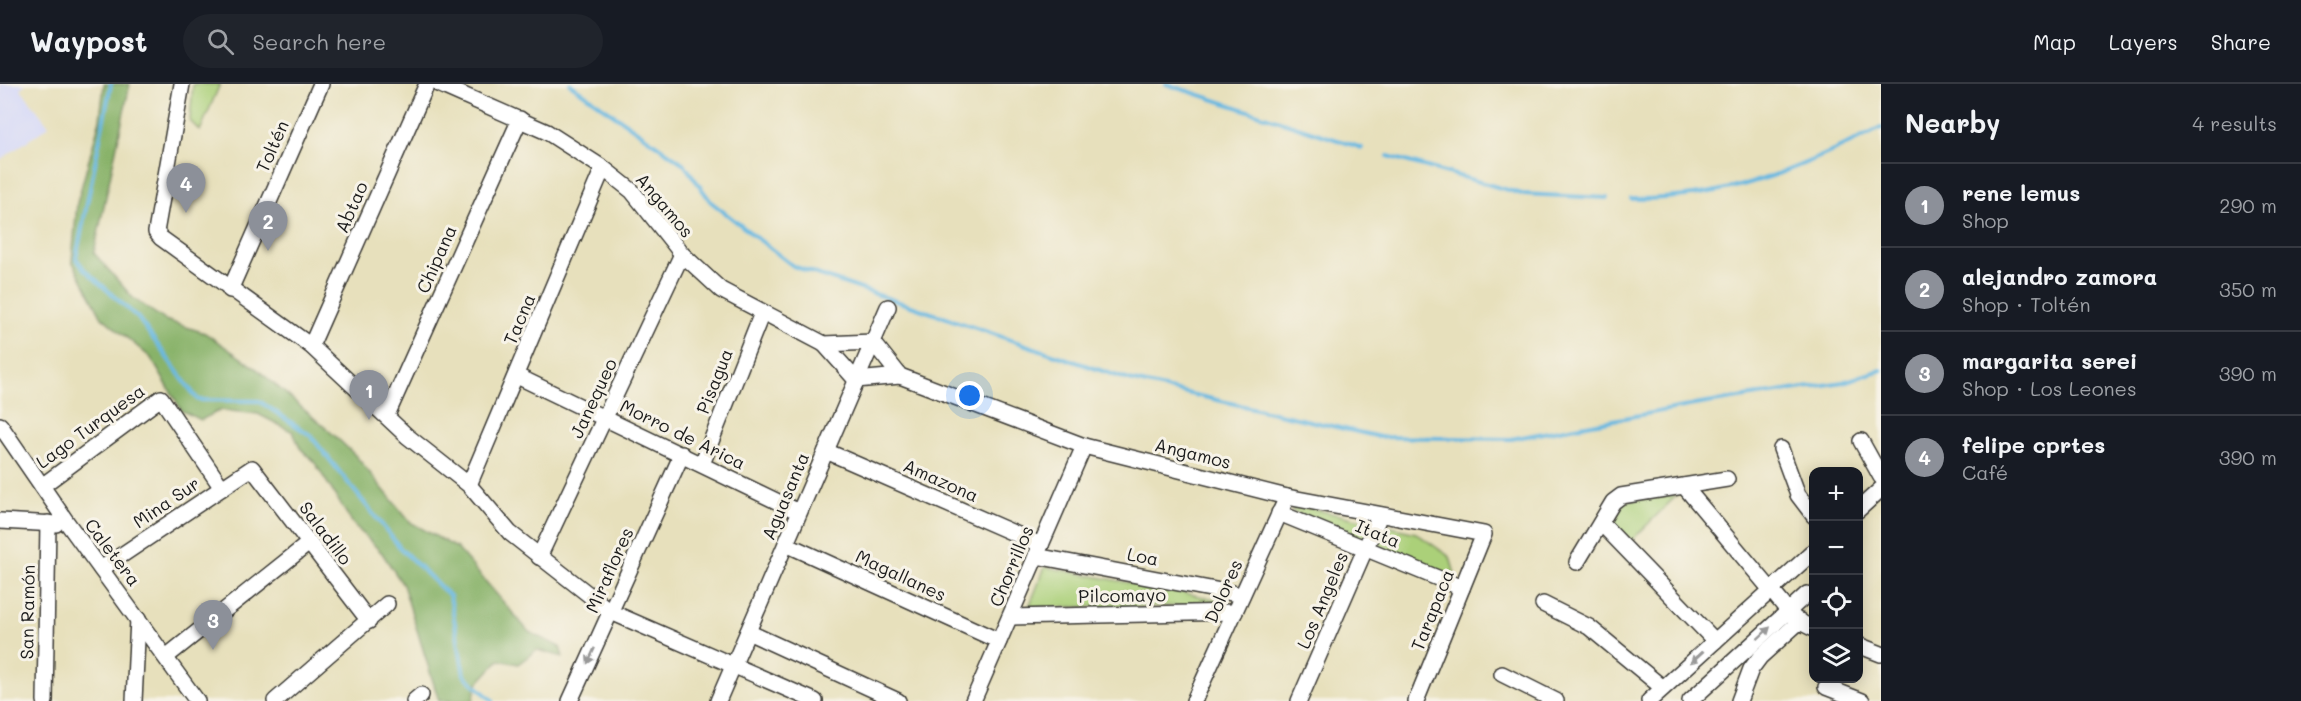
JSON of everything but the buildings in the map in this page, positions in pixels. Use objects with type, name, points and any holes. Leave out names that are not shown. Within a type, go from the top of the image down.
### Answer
[{"type":"street","points":[[182,84],[156,232],[230,290],[311,346],[407,436],[469,485],[510,533],[611,612],[815,701]]},
{"type":"street","name":"Toltén","points":[[230,290],[321,84]]},
{"type":"street","name":"Abtao","points":[[311,346],[427,84]]},
{"type":"street","name":"Angamos","points":[[438,84],[520,119],[603,168],[632,191],[682,254],[721,290],[824,344],[856,380],[900,376],[1084,446],[1287,497],[1484,534]]},
{"type":"street","name":"Chipana","points":[[387,415],[520,119]]},
{"type":"street","name":"Tacna","points":[[469,485],[603,168]]},
{"type":"street","name":"Janequeo","points":[[538,557],[682,254]]},
{"type":"street","name":"Aguasanta","points":[[718,701],[888,307]]},
{"type":"street","name":"Pisagua","points":[[702,464],[762,313]]},
{"type":"street","points":[[873,342],[900,376]]},
{"type":"street","name":"Angamos","points":[[824,344],[873,342]]},
{"type":"street","name":"Morro de Arica","points":[[517,376],[799,512]]},
{"type":"street","name":"Lago Turquesa","points":[[42,486],[161,398],[222,488]]},
{"type":"street","name":"Caletera","points":[[0,426],[197,701]]},
{"type":"street","points":[[1861,441],[1881,477]]},
{"type":"street","name":"Chorrillos","points":[[973,701],[1084,446]]},
{"type":"street","points":[[1781,449],[1798,495],[1809,509]]},
{"type":"street","name":"Amazona","points":[[826,451],[1039,551]]},
{"type":"street","name":"Miraflores","points":[[570,701],[682,454]]},
{"type":"street","name":"Mina Sur","points":[[101,569],[252,468]]},
{"type":"street","name":"Saladillo","points":[[252,468],[369,621]]},
{"type":"street","points":[[1577,562],[1613,502],[1621,496],[1727,479]]},
{"type":"street","points":[[1684,486],[1771,590],[1800,620]]},
{"type":"street","points":[[1863,505],[1881,489]]},
{"type":"street","name":"Dolores","points":[[1194,701],[1287,497]]},
{"type":"street","name":"Itata","points":[[1279,513],[1462,588]]},
{"type":"street","name":"Los Angeles","points":[[1299,701],[1380,515]]},
{"type":"street","points":[[0,521],[68,524]]},
{"type":"street","points":[[1601,523],[1715,641]]},
{"type":"street","name":"San Ramón","points":[[45,701],[48,524]]},
{"type":"street","name":"Tarapaca","points":[[1416,701],[1484,534]]},
{"type":"street","points":[[166,657],[309,543]]},
{"type":"street","name":"Magallanes","points":[[786,544],[999,641]]},
{"type":"street","name":"Loa","points":[[1039,551],[1242,595]]},
{"type":"street","points":[[1649,701],[1809,556]]},
{"type":"street","points":[[1739,701],[1751,669],[1760,657],[1800,620],[1807,594]]},
{"type":"street","points":[[275,701],[387,604]]},
{"type":"street","points":[[1543,604],[1589,627],[1663,688]]},
{"type":"street","name":"Pilcomayo","points":[[1010,617],[1234,612]]},
{"type":"street","points":[[134,701],[138,619]]},
{"type":"street","points":[[1690,701],[1800,620]]},
{"type":"street","points":[[748,632],[898,701]]},
{"type":"street","points":[[1863,647],[1881,654]]},
{"type":"street","points":[[1502,674],[1556,701]]},
{"type":"street","points":[[1825,689],[1862,701]]},
{"type":"shaded area","points":[[0,84],[26,84],[20,88],[49,126],[0,160]]},
{"type":"green space","points":[[104,84],[130,84],[94,253],[133,298],[165,320],[205,333],[257,369],[335,436],[356,456],[410,522],[457,548],[529,632],[560,647],[563,657],[537,650],[518,664],[499,660],[477,684],[473,701],[439,701],[403,585],[382,553],[353,524],[315,463],[300,448],[293,432],[258,414],[221,410],[201,420],[182,411],[151,358],[102,317],[72,261],[77,203],[100,120]]},
{"type":"green space","points":[[193,84],[220,84],[200,131],[190,121]]},
{"type":"green space","points":[[1677,495],[1629,543],[1611,521],[1625,501]]},
{"type":"green space","points":[[1296,505],[1416,533],[1450,557],[1456,578],[1292,511]]},
{"type":"green space","points":[[1045,567],[1226,601],[1224,606],[1029,607]]},
{"type":"waterway","points":[[111,84],[76,258],[84,269],[138,318],[198,400],[259,401],[310,435],[402,550],[450,596],[464,675],[493,701]]},
{"type":"waterway","points":[[570,84],[684,164],[711,202],[793,266],[1129,380],[1380,437],[1511,439],[1694,405],[1843,382],[1881,370]]},
{"type":"waterway","points":[[1166,84],[1362,148]]},
{"type":"waterway","points":[[1631,199],[1699,194],[1761,180],[1820,157],[1881,128]]},
{"type":"waterway","points":[[1388,156],[1522,194],[1607,198]]},
{"type":"place","name":"felipe cprtes","points":[[186,213]]},
{"type":"place","name":"alejandro zamora","points":[[268,251]]},
{"type":"place","name":"rene lemus","points":[[369,420]]},
{"type":"place","name":"margarita serei","points":[[213,650]]}]
